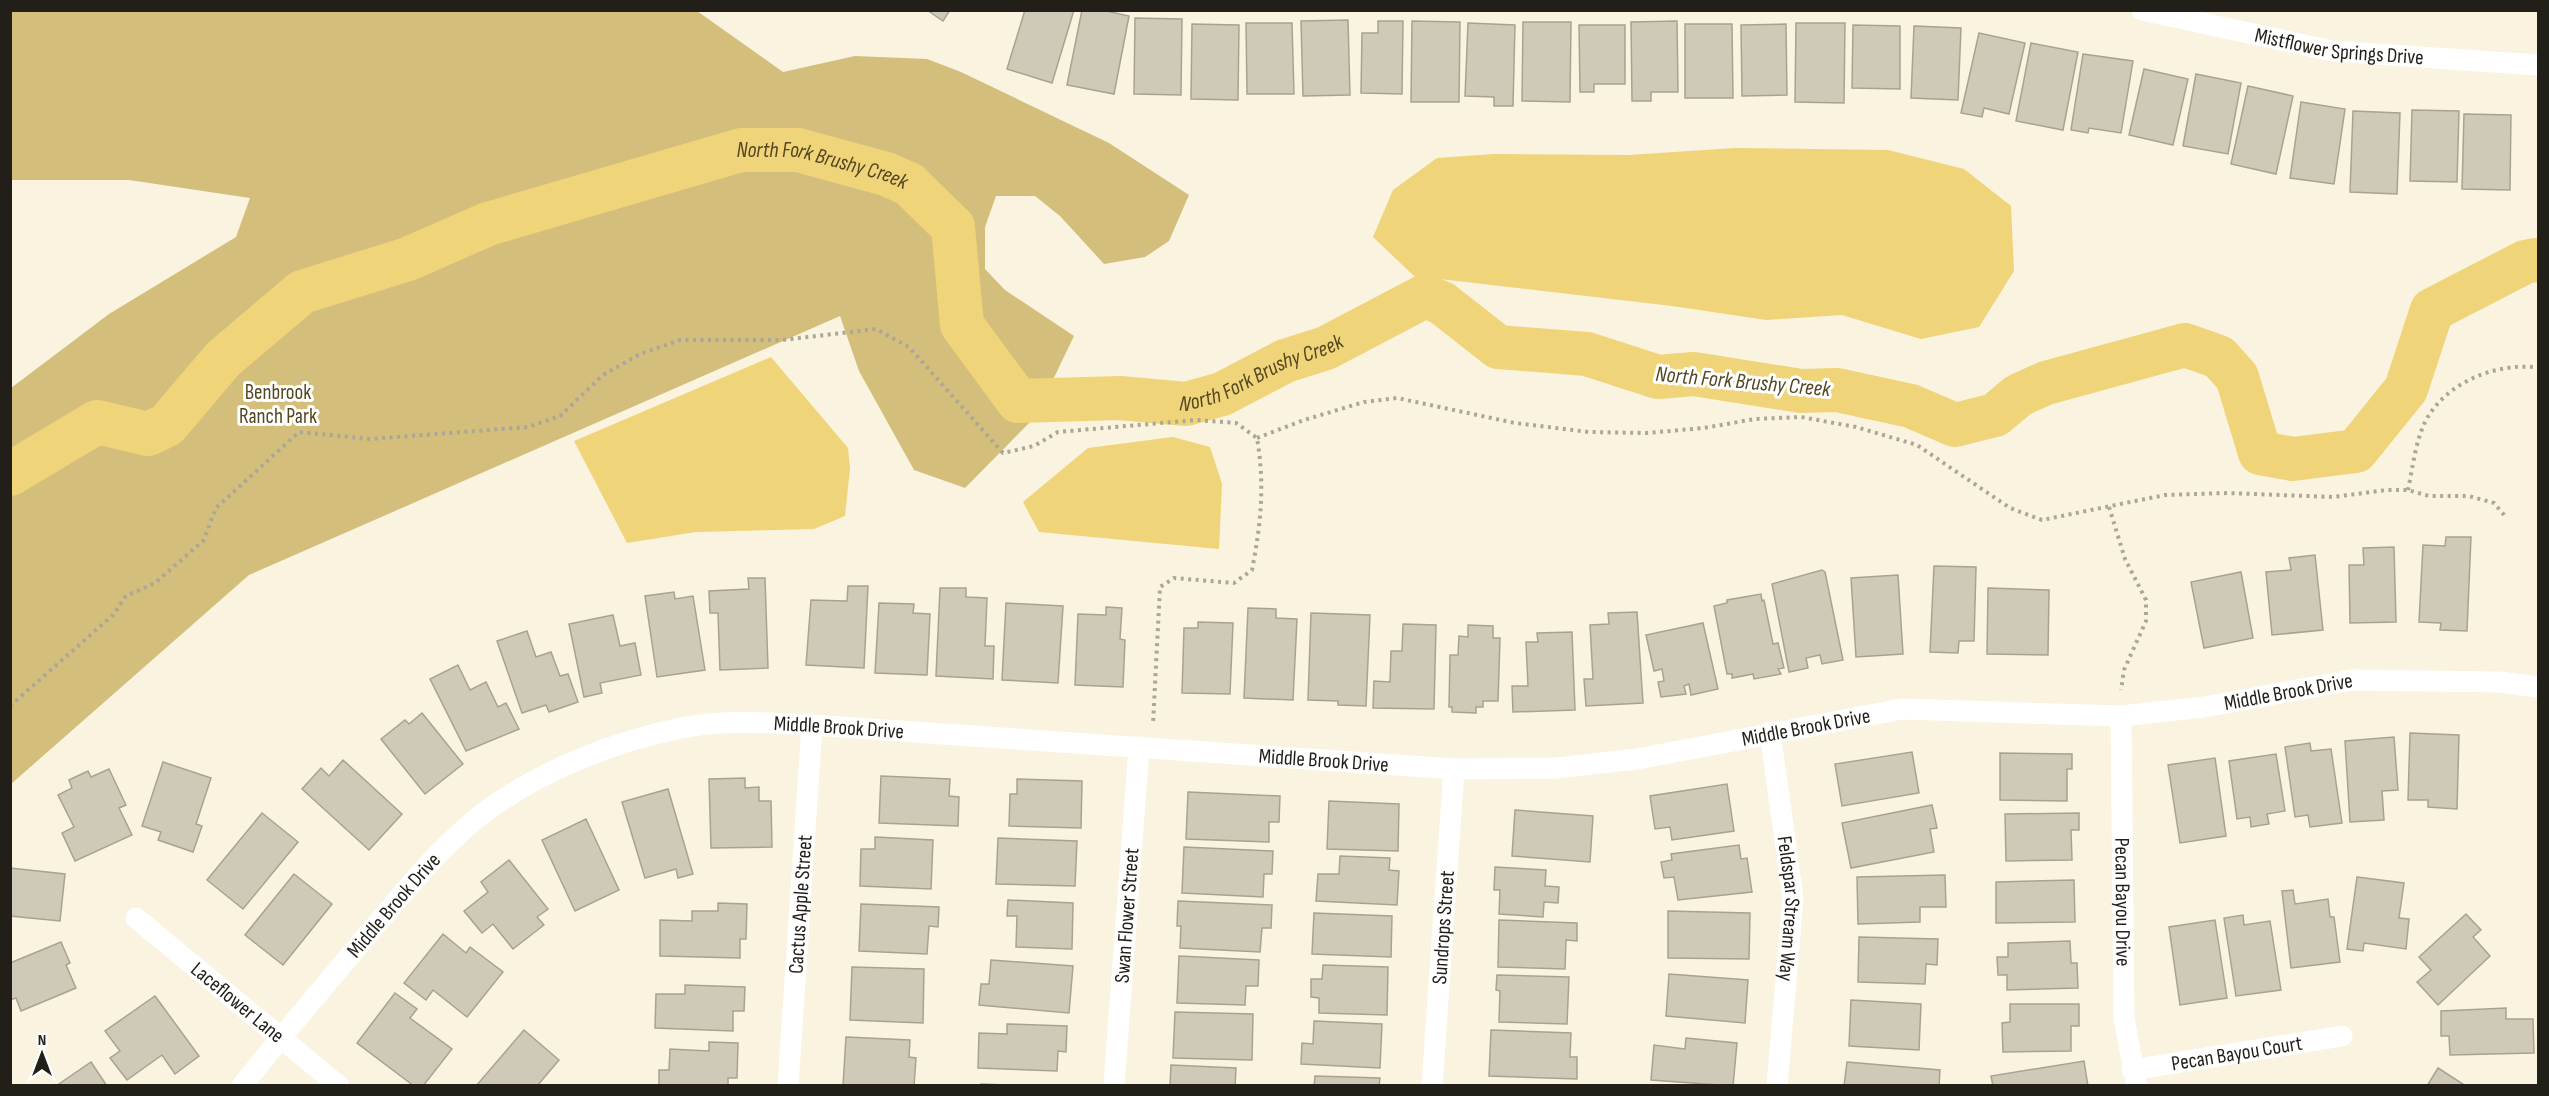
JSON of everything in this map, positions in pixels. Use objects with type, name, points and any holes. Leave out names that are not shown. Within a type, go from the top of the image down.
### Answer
[{"type":"street","name":"Mistflower Springs Drive","points":[[2142,10],[2332,51],[2538,65]]},
{"type":"street","name":"Middle Brook Drive","points":[[242,1086],[412,883],[454,840],[493,807],[536,781],[582,759],[681,728],[737,722],[812,725],[1454,769],[1557,768],[1637,759],[1770,732],[1902,709],[2121,716],[2204,707],[2352,680],[2500,682],[2538,687]]},
{"type":"street","name":"Pecan Bayou Drive","points":[[2121,716],[2124,1019],[2135,1078]]},
{"type":"street","name":"Cactus Apple Street","points":[[788,1086],[812,725]]},
{"type":"street","name":"Feldspar Stream Way","points":[[1770,732],[1793,898],[1777,1086]]},
{"type":"street","name":"Swan Flower Street","points":[[1114,1086],[1139,747]]},
{"type":"street","name":"Sundrops Street","points":[[1432,1086],[1454,769]]},
{"type":"street","name":"Laceflower Lane","points":[[136,918],[339,1086]]},
{"type":"street","name":"Pecan Bayou Court","points":[[2135,1078],[2342,1036]]},
{"type":"path","points":[[10,706],[113,615],[126,596],[155,583],[203,541],[216,508],[299,432],[370,439],[528,427],[560,416],[603,375],[640,354],[680,340],[782,340],[876,329],[909,347],[937,376],[989,440],[1003,453],[1034,446],[1058,432],[1196,420],[1236,423],[1257,438],[1263,474],[1260,525],[1252,570],[1234,583],[1174,578],[1160,587],[1153,724]]},
{"type":"path","points":[[2408,490],[2428,416],[2448,392],[2482,374],[2512,366],[2534,367]]},
{"type":"path","points":[[1257,438],[1304,420],[1364,402],[1396,398],[1515,423],[1588,432],[1646,433],[1704,428],[1755,419],[1801,417],[1856,427],[1917,445],[2010,508],[2042,520],[2165,495],[2228,493],[2333,497],[2408,490],[2430,496],[2469,496],[2494,503],[2505,516]]},
{"type":"path","points":[[2109,507],[2125,559],[2146,600],[2146,621],[2124,670],[2121,690]]},
{"type":"green space","name":"Benbrook Ranch Park","points":[[11,10],[697,11],[783,72],[855,56],[927,59],[961,72],[1109,143],[1189,195],[1169,241],[1145,257],[1104,264],[1060,216],[1035,196],[996,196],[985,227],[985,269],[1005,290],[1074,336],[1035,417],[965,488],[914,470],[859,371],[840,316],[249,575],[11,784],[11,388],[109,314],[236,237],[250,198],[129,180],[11,180]]},
{"type":"shaded area","points":[[1735,148],[1888,150],[1964,169],[2011,206],[2014,271],[1979,327],[1921,339],[1842,315],[1766,320],[1672,306],[1414,276],[1373,237],[1393,190],[1437,158],[1494,154],[1629,155]]},
{"type":"shaded area","points":[[771,357],[848,448],[850,468],[845,516],[814,529],[696,532],[627,543],[574,441]]},
{"type":"shaded area","points":[[1173,437],[1210,447],[1222,484],[1219,549],[1039,532],[1023,502],[1088,448]]},
{"type":"building","points":[[927,10],[950,10],[943,21]]},
{"type":"building","points":[[1025,10],[1074,10],[1052,83],[1007,69]]},
{"type":"building","points":[[1082,10],[1102,10],[1129,16],[1114,94],[1067,85]]},
{"type":"building","points":[[1135,18],[1182,19],[1181,95],[1134,94]]},
{"type":"building","points":[[1348,20],[1350,95],[1303,96],[1301,21]]},
{"type":"building","points":[[1378,21],[1403,21],[1402,94],[1361,93],[1362,33],[1378,33]]},
{"type":"building","points":[[1412,21],[1460,22],[1459,102],[1411,102]]},
{"type":"building","points":[[1677,21],[1678,92],[1651,92],[1651,101],[1632,101],[1631,22]]},
{"type":"building","points":[[1523,22],[1571,22],[1570,102],[1522,101]]},
{"type":"building","points":[[1246,23],[1292,23],[1294,94],[1247,94]]},
{"type":"building","points":[[1468,23],[1515,25],[1513,106],[1494,106],[1494,97],[1465,96]]},
{"type":"building","points":[[1796,23],[1845,23],[1844,103],[1795,102]]},
{"type":"building","points":[[1192,24],[1239,25],[1238,100],[1191,99]]},
{"type":"building","points":[[1685,24],[1732,24],[1733,98],[1685,98]]},
{"type":"building","points":[[1786,24],[1787,95],[1742,96],[1741,25]]},
{"type":"building","points":[[1579,25],[1625,25],[1625,84],[1594,84],[1594,92],[1580,92]]},
{"type":"building","points":[[1853,25],[1900,26],[1900,89],[1852,88]]},
{"type":"building","points":[[1914,26],[1961,28],[1958,100],[1911,98]]},
{"type":"building","points":[[1979,33],[2025,43],[2009,114],[1984,108],[1982,117],[1961,113]]},
{"type":"building","points":[[2031,43],[2078,52],[2063,130],[2016,121]]},
{"type":"building","points":[[2083,54],[2133,61],[2121,133],[2089,128],[2088,133],[2071,130]]},
{"type":"building","points":[[2144,69],[2188,79],[2173,145],[2129,135]]},
{"type":"building","points":[[2196,74],[2241,83],[2228,154],[2183,146]]},
{"type":"building","points":[[2248,86],[2293,96],[2276,174],[2231,164]]},
{"type":"building","points":[[2301,102],[2345,109],[2334,184],[2290,178]]},
{"type":"building","points":[[2412,110],[2459,111],[2457,182],[2410,181]]},
{"type":"building","points":[[2353,111],[2400,113],[2397,194],[2350,192]]},
{"type":"building","points":[[2464,114],[2511,115],[2510,190],[2462,189]]},
{"type":"building","points":[[2446,537],[2471,537],[2467,631],[2440,630],[2441,623],[2419,622],[2423,545],[2445,546]]},
{"type":"building","points":[[2394,547],[2396,622],[2350,623],[2349,565],[2364,565],[2363,548]]},
{"type":"building","points":[[2315,555],[2323,630],[2272,635],[2266,572],[2291,570],[2289,558]]},
{"type":"building","points":[[1934,566],[1976,567],[1974,641],[1959,641],[1958,653],[1930,652]]},
{"type":"building","points":[[1822,570],[1825,572],[1843,660],[1822,664],[1820,655],[1806,658],[1808,668],[1789,672],[1772,584]]},
{"type":"building","points":[[2241,572],[2253,638],[2204,648],[2191,582]]},
{"type":"building","points":[[1898,575],[1903,654],[1856,657],[1851,578]]},
{"type":"building","points":[[748,578],[765,578],[768,668],[720,670],[718,613],[710,613],[709,591],[749,589]]},
{"type":"building","points":[[848,586],[868,586],[864,668],[806,665],[811,600],[847,601]]},
{"type":"building","points":[[940,588],[966,588],[966,597],[987,598],[985,646],[994,646],[993,679],[936,676]]},
{"type":"building","points":[[1988,588],[2049,590],[2048,655],[1987,654]]},
{"type":"building","points":[[674,592],[675,599],[693,596],[705,670],[657,677],[645,596]]},
{"type":"building","points":[[1761,594],[1773,644],[1778,643],[1784,668],[1778,669],[1781,674],[1754,679],[1753,674],[1732,678],[1732,674],[1727,674],[1714,606],[1727,603],[1727,600]]},
{"type":"building","points":[[879,603],[914,604],[913,613],[930,614],[927,675],[875,673]]},
{"type":"building","points":[[1006,603],[1063,606],[1058,683],[1002,680]]},
{"type":"building","points":[[1106,607],[1122,608],[1120,639],[1125,640],[1123,687],[1075,685],[1078,614],[1106,615]]},
{"type":"building","points":[[1248,608],[1276,609],[1276,618],[1297,619],[1293,700],[1244,698]]},
{"type":"building","points":[[1637,612],[1643,703],[1586,706],[1584,679],[1593,679],[1590,625],[1609,624],[1608,613]]},
{"type":"building","points":[[1311,613],[1370,615],[1366,706],[1338,705],[1338,701],[1308,700]]},
{"type":"building","points":[[613,615],[620,646],[635,643],[641,675],[600,683],[602,693],[584,697],[569,624]]},
{"type":"building","points":[[1198,622],[1233,623],[1230,694],[1182,693],[1184,628],[1198,628]]},
{"type":"building","points":[[1703,623],[1718,689],[1691,695],[1689,684],[1684,686],[1686,694],[1661,697],[1658,682],[1664,681],[1662,669],[1654,671],[1646,635]]},
{"type":"building","points":[[1403,624],[1436,625],[1434,709],[1373,708],[1374,681],[1390,682],[1391,651],[1402,651]]},
{"type":"building","points":[[1468,625],[1493,626],[1493,638],[1500,638],[1498,701],[1483,701],[1483,707],[1476,707],[1476,713],[1452,712],[1452,707],[1449,707],[1450,655],[1458,655],[1459,636],[1468,637]]},
{"type":"building","points":[[527,631],[536,657],[551,652],[560,676],[568,674],[578,702],[549,712],[546,705],[522,713],[497,641]]},
{"type":"building","points":[[1572,632],[1575,710],[1513,712],[1512,686],[1528,686],[1526,642],[1538,642],[1537,633]]},
{"type":"building","points":[[458,665],[470,690],[486,682],[498,707],[506,703],[519,729],[466,751],[430,679]]},
{"type":"building","points":[[422,713],[463,764],[425,794],[381,739],[405,720],[409,724]]},
{"type":"building","points":[[2410,733],[2459,735],[2457,809],[2428,807],[2428,800],[2408,800]]},
{"type":"building","points":[[2394,737],[2398,790],[2382,791],[2384,820],[2350,822],[2345,741]]},
{"type":"building","points":[[2310,743],[2311,751],[2331,749],[2342,823],[2310,827],[2308,815],[2295,817],[2285,747]]},
{"type":"building","points":[[1912,752],[1919,793],[1842,806],[1835,764]]},
{"type":"building","points":[[2000,753],[2072,754],[2072,769],[2067,769],[2067,801],[2000,800]]},
{"type":"building","points":[[2276,754],[2285,811],[2267,814],[2269,824],[2251,827],[2250,817],[2237,819],[2229,761]]},
{"type":"building","points":[[2215,758],[2226,836],[2180,843],[2168,765]]},
{"type":"building","points":[[343,760],[402,814],[369,850],[302,789],[321,768],[329,776]]},
{"type":"building","points":[[163,762],[211,778],[196,824],[202,826],[193,852],[158,840],[161,832],[142,826]]},
{"type":"building","points":[[109,769],[126,805],[119,808],[132,835],[75,861],[62,833],[74,827],[58,795],[72,788],[69,780],[88,771],[91,777]]},
{"type":"building","points":[[881,776],[950,779],[949,796],[959,797],[958,826],[879,823]]},
{"type":"building","points":[[745,778],[745,788],[759,787],[759,801],[771,801],[772,847],[711,848],[709,779]]},
{"type":"building","points":[[1017,779],[1082,781],[1081,828],[1009,826],[1010,794],[1017,794]]},
{"type":"building","points":[[1727,784],[1734,831],[1672,840],[1670,827],[1655,829],[1650,796]]},
{"type":"building","points":[[668,789],[693,874],[678,878],[676,869],[645,878],[622,802]]},
{"type":"building","points":[[1188,792],[1280,796],[1279,822],[1269,822],[1269,842],[1186,839]]},
{"type":"building","points":[[1329,801],[1399,804],[1398,851],[1327,849]]},
{"type":"building","points":[[1932,805],[1937,828],[1930,829],[1934,852],[1851,868],[1842,823]]},
{"type":"building","points":[[1515,810],[1593,816],[1590,862],[1512,856]]},
{"type":"building","points":[[262,813],[298,842],[243,909],[207,880]]},
{"type":"building","points":[[2079,813],[2079,830],[2071,830],[2072,860],[2006,861],[2005,814]]},
{"type":"building","points":[[586,819],[619,890],[575,911],[542,840]]},
{"type":"building","points":[[875,837],[933,840],[931,889],[860,886],[861,849],[875,849]]},
{"type":"building","points":[[998,838],[1077,841],[1075,886],[996,884]]},
{"type":"building","points":[[1739,845],[1741,859],[1747,858],[1752,892],[1678,900],[1674,877],[1664,878],[1661,862],[1672,860],[1671,854]]},
{"type":"building","points":[[1184,847],[1273,851],[1272,874],[1264,874],[1263,897],[1182,893]]},
{"type":"building","points":[[1340,856],[1390,858],[1389,870],[1399,871],[1397,905],[1316,901],[1318,874],[1339,874]]},
{"type":"building","points":[[509,860],[548,909],[537,917],[544,925],[513,949],[493,924],[482,933],[464,911],[488,892],[481,882]]},
{"type":"building","points":[[1495,867],[1546,870],[1545,886],[1559,887],[1558,903],[1544,902],[1543,917],[1499,914],[1500,890],[1494,890]]},
{"type":"building","points":[[10,868],[65,874],[60,921],[10,916]]},
{"type":"building","points":[[294,874],[332,904],[283,965],[245,935]]},
{"type":"building","points":[[1945,875],[1946,907],[1920,907],[1920,922],[1858,924],[1857,877]]},
{"type":"building","points":[[2357,877],[2404,883],[2399,918],[2409,919],[2406,949],[2364,943],[2363,951],[2347,949]]},
{"type":"building","points":[[2074,880],[2075,922],[1996,923],[1996,882]]},
{"type":"building","points":[[2293,890],[2295,904],[2328,899],[2330,917],[2334,917],[2340,962],[2291,968],[2282,891]]},
{"type":"building","points":[[1008,900],[1073,903],[1072,949],[1016,947],[1017,916],[1007,916]]},
{"type":"building","points":[[1178,901],[1272,905],[1271,928],[1262,928],[1260,952],[1180,948],[1181,926],[1177,926]]},
{"type":"building","points":[[718,903],[747,904],[746,939],[740,939],[740,958],[660,956],[660,920],[692,921],[692,911],[718,911]]},
{"type":"building","points":[[861,904],[939,907],[938,927],[929,926],[927,954],[859,951]]},
{"type":"building","points":[[1668,911],[1750,913],[1749,959],[1668,958]]},
{"type":"building","points":[[1314,913],[1392,916],[1391,957],[1312,954]]},
{"type":"building","points":[[2466,914],[2481,930],[2473,937],[2490,956],[2438,1005],[2417,982],[2431,970],[2419,957]]},
{"type":"building","points":[[2243,915],[2244,925],[2270,921],[2281,990],[2236,996],[2224,918]]},
{"type":"building","points":[[1499,920],[1577,923],[1577,941],[1566,940],[1565,969],[1498,967]]},
{"type":"building","points":[[2215,920],[2227,998],[2180,1005],[2169,927]]},
{"type":"building","points":[[443,934],[466,953],[470,947],[503,972],[467,1017],[433,990],[426,1000],[404,983]]},
{"type":"building","points":[[1859,937],[1938,939],[1937,965],[1926,964],[1925,984],[1858,982]]},
{"type":"building","points":[[2070,941],[2071,963],[2077,963],[2078,988],[2007,990],[2007,975],[1998,975],[1997,957],[2008,957],[2008,943]]},
{"type":"building","points":[[61,942],[70,963],[66,965],[76,988],[21,1011],[16,998],[10,1000],[10,963]]},
{"type":"building","points":[[1179,956],[1259,960],[1258,986],[1246,986],[1245,1005],[1177,1003]]},
{"type":"building","points":[[991,960],[1073,966],[1069,1013],[979,1005],[981,984],[989,984]]},
{"type":"building","points":[[1323,965],[1388,967],[1387,1015],[1319,1013],[1319,998],[1311,997],[1311,979],[1322,979]]},
{"type":"building","points":[[852,967],[924,969],[923,1023],[850,1020]]},
{"type":"building","points":[[1669,974],[1748,980],[1745,1023],[1666,1016]]},
{"type":"building","points":[[1497,975],[1569,977],[1567,1024],[1499,1022],[1500,991],[1496,990]]},
{"type":"building","points":[[685,985],[745,987],[744,1011],[733,1011],[733,1031],[655,1028],[656,994],[685,994]]},
{"type":"building","points":[[395,993],[417,1009],[410,1018],[452,1049],[423,1086],[414,1086],[357,1043]]},
{"type":"building","points":[[155,996],[199,1056],[175,1074],[162,1055],[127,1080],[110,1058],[120,1051],[105,1031]]},
{"type":"building","points":[[1851,1000],[1921,1004],[1919,1050],[1849,1046]]},
{"type":"building","points":[[2010,1004],[2079,1004],[2079,1026],[2071,1026],[2071,1051],[2003,1052],[2002,1023],[2010,1022]]},
{"type":"building","points":[[2506,1008],[2506,1019],[2533,1019],[2534,1053],[2450,1055],[2449,1036],[2441,1036],[2441,1011]]},
{"type":"building","points":[[1175,1012],[1253,1014],[1252,1060],[1173,1058]]},
{"type":"building","points":[[1314,1021],[1382,1024],[1380,1068],[1301,1064],[1302,1043],[1313,1044]]},
{"type":"building","points":[[1007,1024],[1067,1026],[1066,1052],[1058,1051],[1057,1071],[978,1068],[979,1033],[1007,1034]]},
{"type":"building","points":[[524,1030],[559,1060],[537,1086],[476,1086]]},
{"type":"building","points":[[1491,1030],[1571,1033],[1570,1057],[1577,1057],[1577,1079],[1489,1076]]},
{"type":"building","points":[[846,1037],[910,1040],[909,1057],[916,1058],[914,1086],[843,1086]]},
{"type":"building","points":[[1686,1038],[1737,1043],[1733,1086],[1651,1080],[1654,1045],[1685,1049]]},
{"type":"building","points":[[709,1042],[738,1043],[737,1078],[728,1078],[728,1086],[659,1086],[659,1070],[669,1070],[670,1049],[709,1051]]},
{"type":"building","points":[[2084,1061],[2088,1086],[1993,1086],[1991,1076]]},
{"type":"building","points":[[91,1062],[107,1086],[56,1086]]},
{"type":"building","points":[[1847,1062],[1940,1070],[1939,1086],[1844,1086]]},
{"type":"building","points":[[1171,1065],[1236,1068],[1235,1086],[1170,1086]]},
{"type":"building","points":[[2438,1068],[2466,1086],[2427,1086]]},
{"type":"building","points":[[1315,1076],[1380,1078],[1379,1086],[1314,1086]]},
{"type":"building","points":[[981,1084],[1030,1086],[981,1086]]},
{"type":"waterway","name":"North Fork Brushy Creek","points":[[10,474],[97,422],[148,434],[167,425],[223,359],[302,292],[408,259],[488,224],[741,150],[798,150],[886,174],[909,184],[953,227],[962,325],[1018,401],[1120,398],[1186,404],[1222,394],[1285,361],[1326,348],[1425,296],[1442,303],[1498,347],[1587,354],[1658,377],[1694,374],[1801,391],[1837,390],[1911,406],[1955,425],[1995,415],[2019,395],[2046,383],[2185,345],[2219,357],[2237,377],[2260,453],[2293,459],[2356,451],[2406,389],[2432,310],[2525,262],[2535,260]]}]
